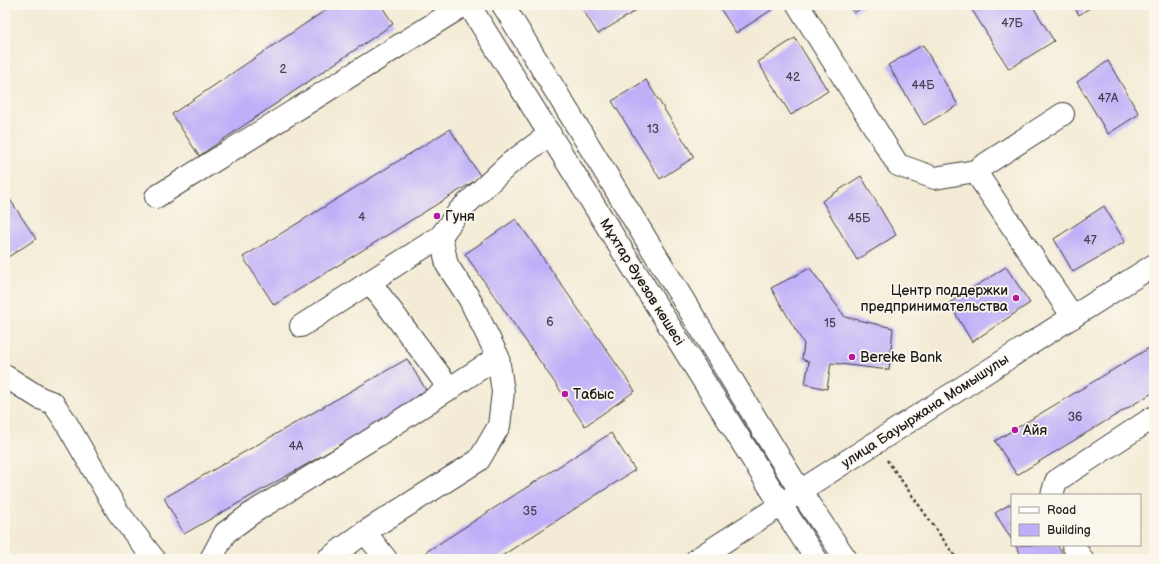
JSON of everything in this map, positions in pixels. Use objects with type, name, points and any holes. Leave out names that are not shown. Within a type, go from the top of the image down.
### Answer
[{"type":"street","points":[[156,197],[464,5]]},
{"type":"street","name":"Мұхтар Әуезов көшесі","points":[[469,5],[780,505],[816,559]]},
{"type":"street","name":"Мұхтар Әуезов көшесі","points":[[503,5],[800,491],[846,559]]},
{"type":"street","points":[[798,5],[898,164],[935,178],[975,171],[1063,114]]},
{"type":"street","points":[[301,326],[441,236],[459,211],[509,164],[550,134]]},
{"type":"street","points":[[975,171],[1073,317]]},
{"type":"street","points":[[328,559],[365,532],[479,460],[499,426],[503,392],[498,357],[469,298],[447,265],[441,236]]},
{"type":"street","name":"улица Бауыржана Момышулы","points":[[697,559],[800,491],[1154,265]]},
{"type":"street","points":[[370,282],[450,389]]},
{"type":"street","points":[[211,559],[225,533],[252,513],[378,435],[498,357]]},
{"type":"street","points":[[5,376],[40,398],[53,403],[64,419],[118,512],[154,559]]},
{"type":"street","points":[[1052,494],[1056,481],[1154,417]]},
{"type":"street","points":[[365,532],[386,559]]},
{"type":"street","points":[[1074,546],[1082,559]]},
{"type":"path","points":[[875,443],[957,559]]},
{"type":"building","points":[[333,5],[381,5],[393,24],[199,156],[172,114]]},
{"type":"building","points":[[580,5],[645,5],[598,34]]},
{"type":"building","points":[[718,5],[779,5],[736,33]]},
{"type":"building","points":[[849,5],[866,5],[854,13]]},
{"type":"building","points":[[969,5],[1032,5],[1054,41],[1009,69]]},
{"type":"building","points":[[1073,5],[1094,5],[1079,15]]},
{"type":"building","points":[[795,38],[828,91],[791,115],[758,62]]},
{"type":"building","points":[[923,45],[958,105],[924,125],[888,65]]},
{"type":"building","points":[[1108,61],[1139,114],[1108,134],[1077,82]]},
{"type":"building","points":[[646,80],[694,157],[660,179],[612,101]]},
{"type":"building","points":[[450,129],[481,177],[274,305],[243,257]]},
{"type":"building","points":[[861,176],[896,235],[857,260],[822,201]]},
{"type":"building","points":[[5,192],[36,239],[5,259]]},
{"type":"building","points":[[1104,206],[1125,242],[1073,272],[1054,239]]},
{"type":"building","points":[[516,219],[635,391],[585,426],[465,254]]},
{"type":"building","points":[[1006,267],[1030,303],[972,342],[949,303]]},
{"type":"building","points":[[810,268],[845,317],[893,328],[889,370],[831,363],[827,389],[805,384],[809,362],[802,359],[804,344],[771,288]]},
{"type":"building","points":[[1154,345],[1154,392],[1017,475],[995,441]]},
{"type":"building","points":[[407,359],[429,395],[184,534],[164,498]]},
{"type":"building","points":[[611,433],[635,470],[497,559],[431,559],[426,552]]},
{"type":"building","points":[[1011,504],[1011,538],[995,513]]},
{"type":"building","points":[[1016,546],[1058,546],[1066,559],[1024,559]]},
{"type":"place","name":"Гуня","points":[[437,216]]},
{"type":"place","name":"Центр поддержки предпринимательства","points":[[1016,298]]},
{"type":"place","name":"Bereke Bank","points":[[852,357]]},
{"type":"place","name":"Табыс","points":[[565,394]]},
{"type":"place","name":"Айя","points":[[1015,430]]}]
